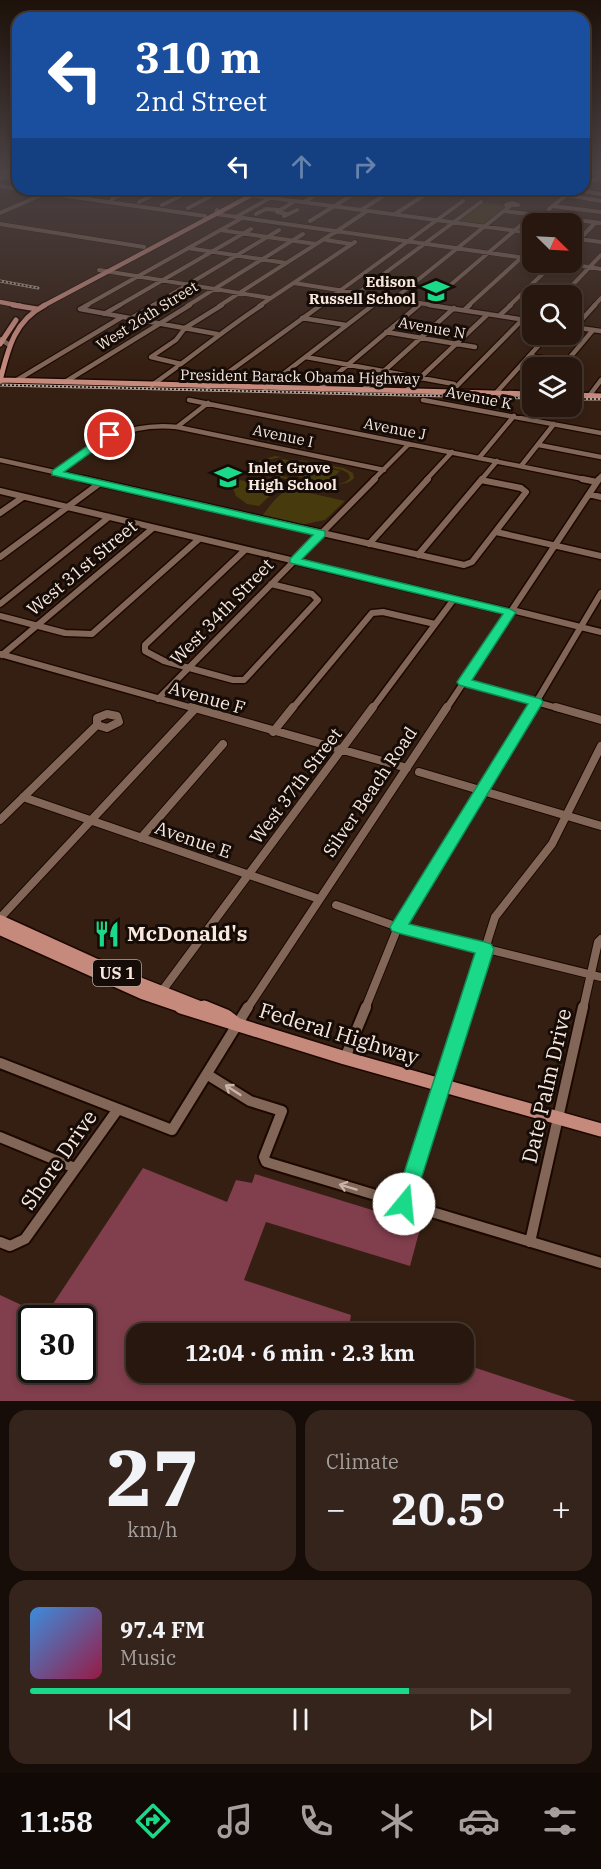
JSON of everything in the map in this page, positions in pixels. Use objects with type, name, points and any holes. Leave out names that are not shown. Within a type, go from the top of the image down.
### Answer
[{"type":"main road","points":[[0,380],[2,342],[11,325],[33,309],[162,237]]},
{"type":"main road","points":[[152,246],[163,237]]},
{"type":"main road","points":[[102,271],[168,237]]},
{"type":"main road","points":[[134,256],[144,247]]},
{"type":"main road","points":[[0,303],[33,309]]},
{"type":"main road","name":"President Barack Obama Highway","points":[[0,380],[407,390],[453,389],[522,393]]},
{"type":"main road","points":[[582,394],[601,395]]},
{"type":"main road","name":"US 1","points":[[0,919],[122,975],[226,1016],[237,1024]]},
{"type":"main road","name":"US 1","points":[[0,930],[142,994],[222,1022],[237,1024]]},
{"type":"main road","points":[[62,959],[74,958],[113,975],[122,975]]},
{"type":"main road","name":"Federal Highway","points":[[237,1024],[345,1058],[601,1130]]},
{"type":"street","points":[[84,237],[144,247]]},
{"type":"street","points":[[207,237],[80,309],[217,334]]},
{"type":"street","points":[[104,314],[237,237]]},
{"type":"street","points":[[130,319],[266,237]]},
{"type":"street","points":[[269,237],[316,244]]},
{"type":"street","name":"West 26th Street","points":[[66,382],[297,237]]},
{"type":"street","points":[[181,364],[152,357],[176,340],[185,328],[326,237]]},
{"type":"street","points":[[374,237],[522,257]]},
{"type":"street","points":[[209,385],[413,237]]},
{"type":"street","points":[[358,293],[432,237]]},
{"type":"street","points":[[394,298],[470,237]]},
{"type":"street","points":[[428,304],[507,237]]},
{"type":"street","points":[[582,239],[601,242]]},
{"type":"street","points":[[153,384],[205,348],[217,334],[353,243],[326,240]]},
{"type":"street","points":[[188,248],[286,263]]},
{"type":"street","points":[[572,285],[601,255]]},
{"type":"street","points":[[464,310],[522,257]]},
{"type":"street","points":[[376,264],[394,267]]},
{"type":"street","points":[[582,266],[601,269]]},
{"type":"street","points":[[102,271],[270,298]]},
{"type":"street","points":[[500,315],[544,273]]},
{"type":"street","points":[[294,283],[522,319]]},
{"type":"street","points":[[267,387],[382,297]]},
{"type":"street","points":[[582,318],[601,298]]},
{"type":"street","points":[[321,388],[421,303]]},
{"type":"street","points":[[364,389],[454,308]]},
{"type":"street","points":[[407,390],[489,314]]},
{"type":"street","points":[[17,380],[122,317]]},
{"type":"street","points":[[302,318],[346,325]]},
{"type":"street","points":[[306,357],[421,377],[453,389],[522,320]]},
{"type":"street","points":[[582,328],[601,332]]},
{"type":"street","points":[[570,357],[593,330]]},
{"type":"street","name":"Avenue N","points":[[386,332],[474,347]]},
{"type":"street","points":[[496,392],[539,345]]},
{"type":"street","points":[[529,356],[535,357]]},
{"type":"street","points":[[590,394],[601,380]]},
{"type":"street","name":"Avenue K","points":[[423,399],[601,433]]},
{"type":"street","name":"Avenue J","points":[[189,400],[479,458],[599,479]]},
{"type":"street","points":[[177,427],[208,404]]},
{"type":"street","points":[[479,458],[514,416]]},
{"type":"street","points":[[521,466],[554,424]]},
{"type":"street","name":"Avenue I","points":[[56,473],[118,430],[147,425],[177,427],[384,470]]},
{"type":"street","name":"West 34th Street","points":[[158,699],[409,444]]},
{"type":"street","points":[[538,445],[601,457]]},
{"type":"street","points":[[369,544],[452,452]]},
{"type":"street","points":[[0,460],[467,565],[472,562],[526,492],[521,488],[481,480]]},
{"type":"street","points":[[418,555],[497,461]]},
{"type":"street","name":"Silver Beach Road","points":[[118,1109],[172,1130],[208,1075],[219,1051],[599,479]]},
{"type":"street","points":[[0,557],[100,483]]},
{"type":"street","points":[[0,491],[601,632]]},
{"type":"street","points":[[589,494],[601,497]]},
{"type":"street","points":[[0,513],[23,497]]},
{"type":"street","points":[[0,604],[109,517]]},
{"type":"street","name":"West 31st Street","points":[[1,654],[153,528]]},
{"type":"street","points":[[496,532],[601,556]]},
{"type":"street","points":[[0,616],[65,633],[92,634],[199,538]]},
{"type":"street","points":[[245,550],[144,647],[145,651],[154,657],[189,668],[233,680],[244,680],[318,600],[312,594],[271,584]]},
{"type":"street","points":[[345,1058],[398,927],[483,791],[601,593]]},
{"type":"street","name":"West 37th Street","points":[[162,991],[454,599]]},
{"type":"street","points":[[273,732],[372,612],[383,612],[435,624]]},
{"type":"street","name":"Avenue F","points":[[1,654],[407,768]]},
{"type":"street","points":[[464,682],[601,720]]},
{"type":"street","points":[[0,919],[194,710]]},
{"type":"street","points":[[0,820],[97,725]]},
{"type":"street","points":[[141,838],[223,744]]},
{"type":"street","points":[[404,1204],[495,917],[552,844],[601,746]]},
{"type":"street","points":[[419,772],[601,826]]},
{"type":"street","name":"Avenue E","points":[[23,797],[319,899]]},
{"type":"street","points":[[336,905],[398,927],[596,976]]},
{"type":"street","name":"Date Palm Drive","points":[[530,1242],[558,1117],[596,976],[598,942],[601,939]]},
{"type":"street","points":[[0,1063],[118,1109]]},
{"type":"street","points":[[208,1075],[250,1101],[282,1111],[264,1157],[266,1162],[601,1263]]},
{"type":"street","name":"Shore Drive","points":[[0,1242],[10,1246],[25,1239],[118,1109]]},
{"type":"street","points":[[0,1137],[75,1168]]},
{"type":"shaded area","points":[[275,456],[281,457],[266,460],[261,467],[268,472],[311,482],[334,484],[350,478],[348,473],[342,470],[287,458],[344,468],[353,473],[354,478],[347,483],[336,485],[306,483],[265,472],[258,468],[259,461]]},
{"type":"shaded area","points":[[283,459],[340,471],[327,483],[270,470]]},
{"type":"shaded area","points":[[240,480],[276,490],[259,506],[247,504],[236,496],[233,488]]},
{"type":"shaded area","points":[[292,489],[345,501],[325,520],[300,525],[262,516],[279,496]]},
{"type":"shaded area","points":[[143,1168],[227,1202],[236,1180],[252,1183],[255,1174],[421,1225],[410,1266],[266,1222],[244,1280],[351,1315],[350,1323],[126,1323],[126,1383],[474,1383],[474,1367],[576,1401],[0,1401],[0,1295],[21,1305],[18,1305],[18,1383],[96,1383],[96,1305],[52,1305]]},
{"type":"railway","points":[[0,281],[38,288]]},
{"type":"railway","points":[[0,385],[522,398]]},
{"type":"railway","points":[[582,399],[601,399]]},
{"type":"place","name":"Edison Russell School","points":[[436,291]]},
{"type":"place","name":"Inlet Grove High School","points":[[228,477]]},
{"type":"place","name":"McDonald's","points":[[107,934]]},
{"type":"route","points":[[110,435],[56,473],[321,533],[294,561],[510,612],[464,682],[536,702],[398,927],[485,949],[404,1204]]}]
